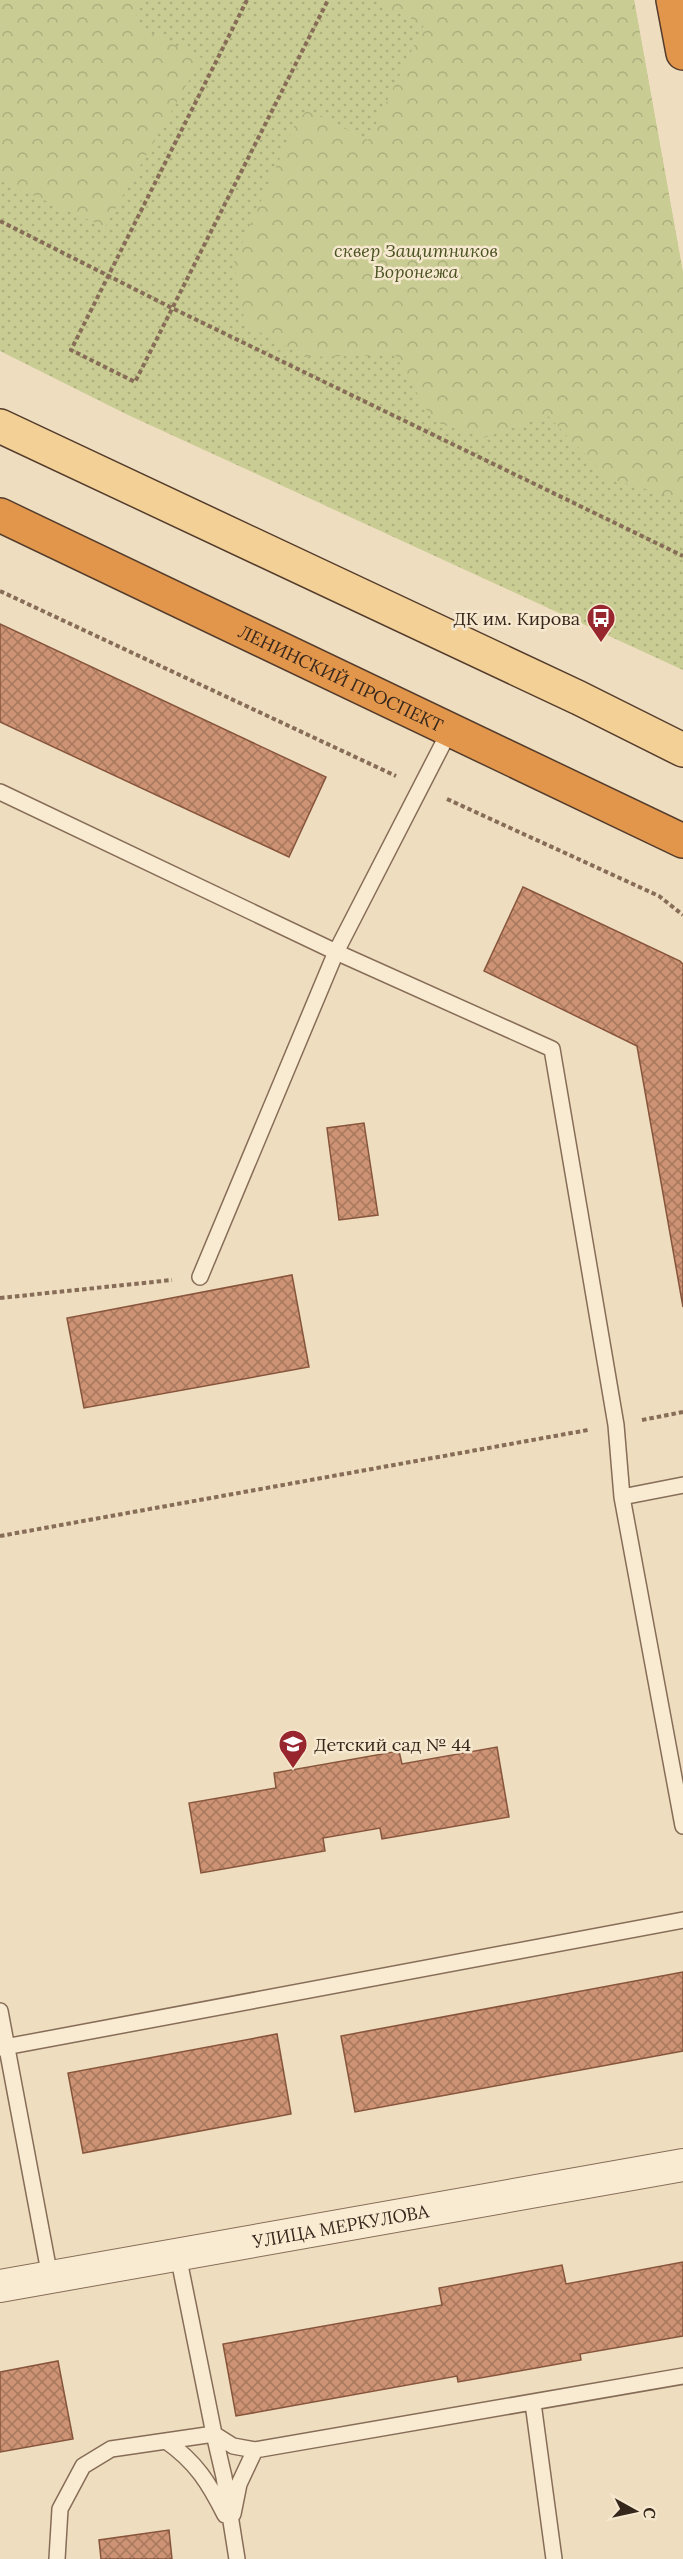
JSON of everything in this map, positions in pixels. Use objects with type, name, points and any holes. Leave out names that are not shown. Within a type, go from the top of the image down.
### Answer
[{"type":"highway","points":[[673,0],[683,53]]},
{"type":"highway","name":"ЛЕНИНСКИЙ ПРОСПЕКТ","points":[[0,515],[683,841]]},
{"type":"main road","points":[[0,426],[579,698],[683,750]]},
{"type":"street","name":"УЛИЦА МЕРКУЛОВА","points":[[0,2286],[683,2165]]},
{"type":"lane","points":[[200,1277],[336,952],[450,730]]},
{"type":"lane","points":[[0,792],[336,952],[552,1049],[616,1425],[622,1497],[683,1826]]},
{"type":"lane","points":[[622,1497],[683,1485]]},
{"type":"lane","points":[[3,2048],[683,1920]]},
{"type":"lane","points":[[0,2011],[3,2048],[50,2277]]},
{"type":"lane","points":[[178,2254],[224,2477],[237,2559]]},
{"type":"lane","points":[[57,2559],[60,2509],[83,2466],[111,2449],[214,2434],[233,2446],[255,2450],[683,2376]]},
{"type":"lane","points":[[533,2403],[554,2559]]},
{"type":"lane","points":[[165,2442],[188,2456],[213,2491],[231,2526]]},
{"type":"lane","points":[[231,2526],[239,2484],[255,2450]]},
{"type":"path","points":[[247,0],[72,351],[135,382],[328,0]]},
{"type":"path","points":[[0,221],[172,308],[683,556]]},
{"type":"path","points":[[0,591],[659,896],[683,915]]},
{"type":"path","points":[[0,1298],[200,1277]]},
{"type":"path","points":[[0,1536],[683,1412]]},
{"type":"green space","name":"сквер Защитников Воронежа","points":[[0,0],[634,0],[683,273],[683,670],[126,414],[0,351]]},
{"type":"green space","points":[[0,0],[143,0],[132,24],[202,58],[105,227],[0,181]]},
{"type":"green space","points":[[374,0],[634,0],[683,273],[683,500],[608,478],[548,416],[483,438],[433,421],[395,355],[305,357],[245,324],[234,262],[295,124],[307,110],[368,140],[424,25]]},
{"type":"building","points":[[0,624],[326,777],[289,857],[0,722]]},
{"type":"building","points":[[523,887],[683,964],[683,1307],[637,1046],[484,971]]},
{"type":"building","points":[[364,1123],[378,1215],[339,1220],[327,1128]]},
{"type":"building","points":[[292,1275],[309,1367],[84,1408],[67,1318]]},
{"type":"building","points":[[497,1747],[509,1817],[382,1839],[380,1828],[323,1838],[325,1851],[201,1873],[189,1803],[276,1788],[274,1773],[399,1751],[402,1764]]},
{"type":"building","points":[[683,1972],[683,2051],[355,2112],[341,2036]]},
{"type":"building","points":[[277,2034],[291,2114],[83,2153],[68,2073]]},
{"type":"building","points":[[683,2262],[683,2336],[580,2354],[581,2360],[458,2382],[457,2376],[236,2416],[223,2344],[442,2305],[439,2288],[562,2265],[566,2284]]},
{"type":"building","points":[[58,2361],[73,2439],[0,2452],[0,2372]]},
{"type":"building","points":[[169,2530],[172,2559],[101,2559],[99,2540]]},
{"type":"place","name":"ДК им. Кирова","points":[[601,644]]},
{"type":"place","name":"Детский сад № 44","points":[[293,1770]]}]
